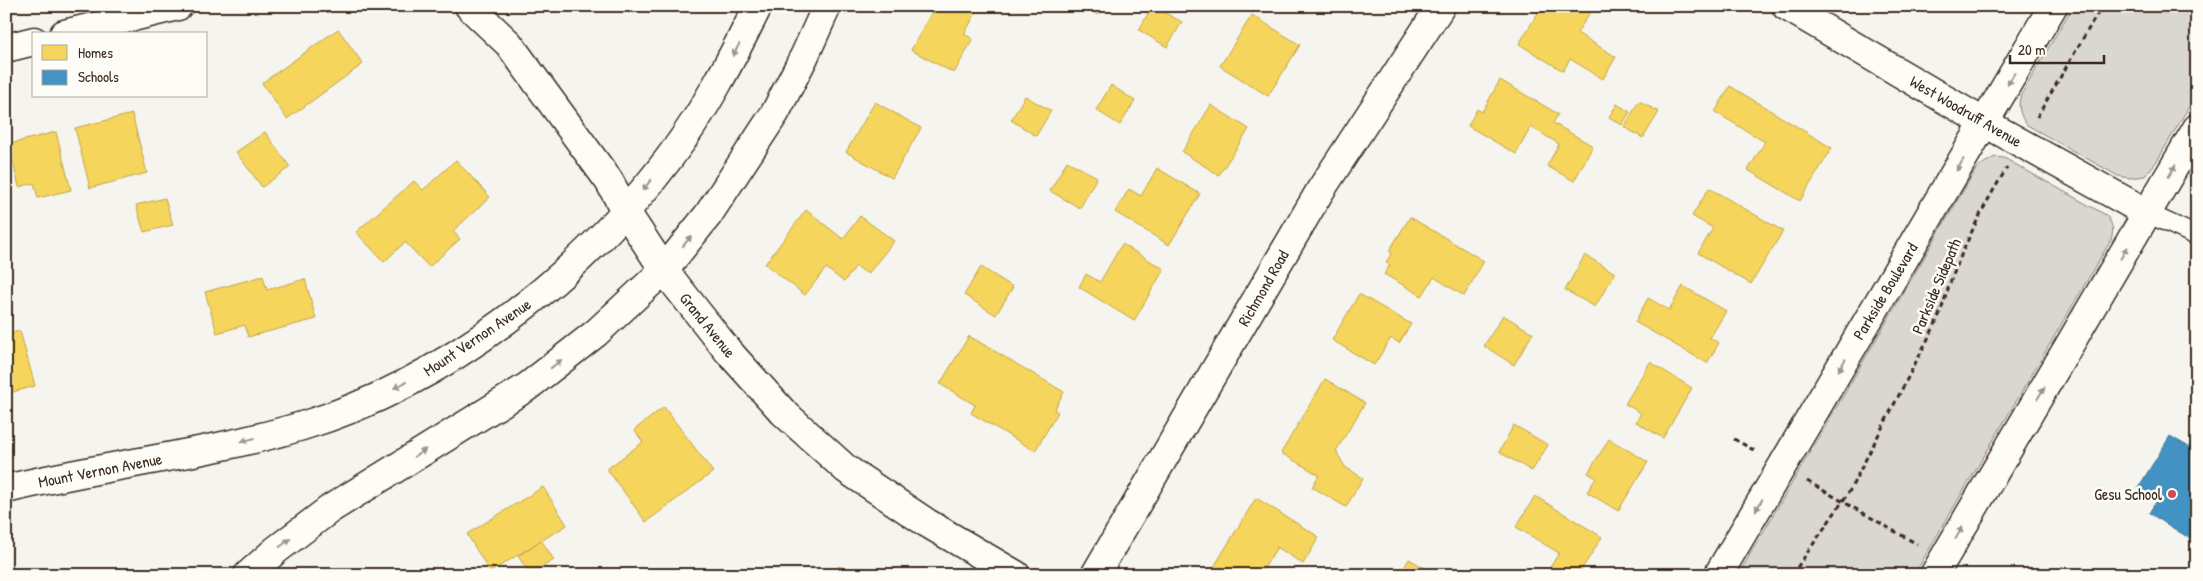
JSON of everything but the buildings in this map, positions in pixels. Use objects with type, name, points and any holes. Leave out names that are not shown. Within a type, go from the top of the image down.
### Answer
[{"type":"street","points":[[72,32],[178,6]]},
{"type":"street","name":"Grand Avenue","points":[[469,6],[509,44],[609,181],[626,212],[664,270],[728,351],[777,405],[846,469],[927,522],[1016,575]]},
{"type":"street","name":"Mount Vernon Avenue","points":[[6,489],[52,478],[234,444],[303,426],[364,403],[437,367],[545,291],[626,212],[671,157],[710,97],[758,6]]},
{"type":"street","points":[[248,575],[276,550],[330,509],[527,387],[596,333],[664,270],[708,216],[775,113],[804,57],[827,6]]},
{"type":"street","name":"Richmond Road","points":[[1095,575],[1320,191],[1441,6]]},
{"type":"street","name":"West Woodruff Avenue","points":[[1786,6],[1985,123],[2147,213]]},
{"type":"street","name":"Parkside Boulevard","points":[[1718,575],[2053,6]]},
{"type":"street","points":[[6,48],[32,42]]},
{"type":"street","points":[[1939,567],[2197,128]]},
{"type":"lane","points":[[2147,213],[2197,236]]},
{"type":"path","name":"Parkside Sidepath","points":[[1792,575],[1843,502],[1861,471],[1934,327],[1980,215],[2102,6]]},
{"type":"path","points":[[1734,439],[1843,502],[1939,567]]},
{"type":"shaded area","points":[[2073,6],[2197,6],[2197,93],[2157,161],[2145,176],[2129,178],[2118,176],[2027,125],[2021,114],[2019,103],[2021,95]]},
{"type":"shaded area","points":[[1995,157],[2004,158],[2106,215],[2113,230],[2112,236],[1914,575],[1738,575],[1973,174],[1979,166]]},
{"type":"place","name":"Gesu School","points":[[2172,494]]}]
